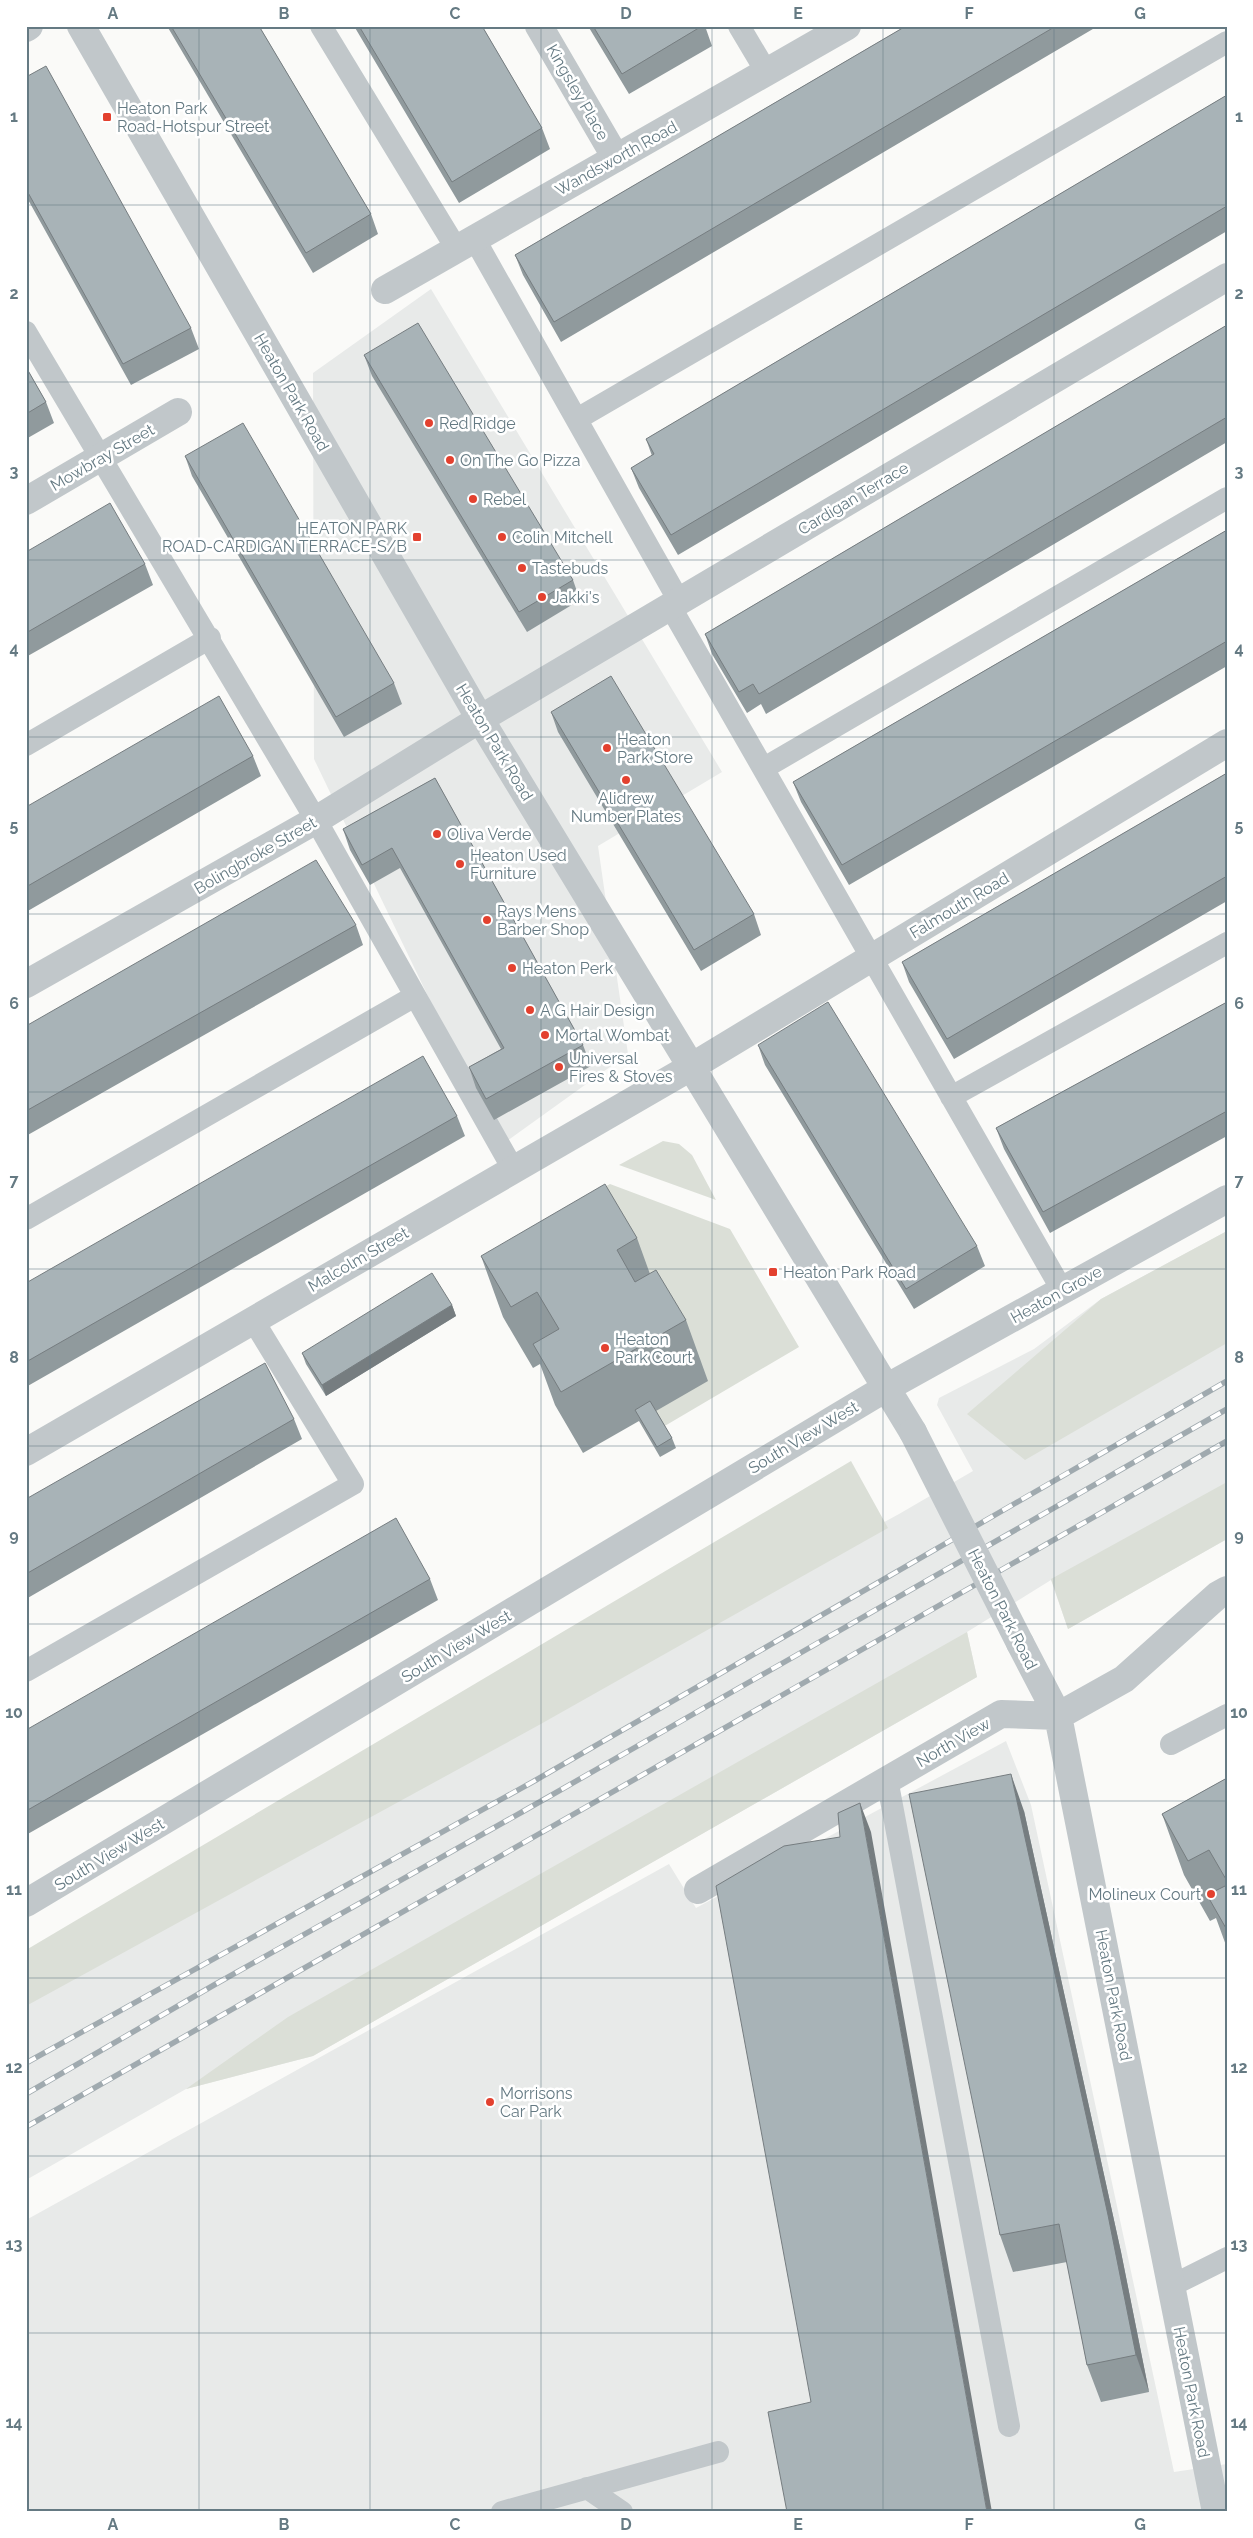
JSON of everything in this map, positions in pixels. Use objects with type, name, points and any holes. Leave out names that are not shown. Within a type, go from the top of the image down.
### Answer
[{"type":"street","name":"Heaton Park Road","points":[[81,26],[480,719],[913,1432],[1058,1716],[1170,2286],[1219,2482],[1216,2512]]},
{"type":"street","name":"Kingsley Place","points":[[540,26],[616,158]]},
{"type":"street","name":"Wandsworth Road","points":[[385,290],[847,26]]},
{"type":"street","name":"Cardigan Terrace","points":[[480,719],[1227,277]]},
{"type":"street","name":"Mowbray Street","points":[[26,501],[178,412]]},
{"type":"street","name":"Bolingbroke Street","points":[[26,984],[316,820],[480,719]]},
{"type":"street","name":"Falmouth Road","points":[[690,1067],[1227,743]]},
{"type":"street","name":"Malcolm Street","points":[[26,1452],[690,1067]]},
{"type":"street","name":"Heaton Grove","points":[[886,1388],[1227,1200]]},
{"type":"street","name":"South View West","points":[[26,1903],[886,1388]]},
{"type":"street","points":[[1058,1716],[1124,1679],[1218,1595],[1227,1590]]},
{"type":"street","name":"North View","points":[[698,1890],[1000,1714],[1058,1716]]},
{"type":"lane","points":[[322,26],[465,243],[577,419],[764,768],[1062,1290]]},
{"type":"lane","points":[[739,26],[767,73]]},
{"type":"lane","points":[[577,419],[1227,42]]},
{"type":"lane","points":[[26,332],[210,638],[316,820],[513,1169]]},
{"type":"lane","points":[[764,768],[1227,498]]},
{"type":"lane","points":[[26,745],[210,638]]},
{"type":"lane","points":[[951,1097],[1227,943]]},
{"type":"lane","points":[[26,1219],[415,996]]},
{"type":"lane","points":[[26,1671],[353,1484],[253,1320]]},
{"type":"lane","points":[[1171,1744],[1227,1715]]},
{"type":"lane","points":[[887,1779],[1009,2426]]},
{"type":"lane","points":[[1170,2286],[1227,2258]]},
{"type":"lane","points":[[502,2512],[718,2452]]},
{"type":"lane","points":[[587,2488],[622,2512]]},
{"type":"shaded area","points":[[431,289],[722,772],[598,846],[628,1054],[500,1146],[314,759],[313,373]]},
{"type":"shaded area","points":[[663,1141],[679,1144],[692,1155],[716,1200],[619,1165]]},
{"type":"shaded area","points":[[610,1184],[730,1229],[799,1347],[663,1427],[522,1234]]},
{"type":"shaded area","points":[[1227,1231],[1227,1539],[1068,1629],[1051,1580],[967,1632],[977,1677],[313,2056],[186,2089],[26,2180],[26,1991],[899,1514],[973,1471],[937,1405],[939,1398],[1034,1349],[1101,1299]]},
{"type":"shaded area","points":[[1227,1231],[1227,1343],[1025,1460],[967,1414],[1101,1299]]},
{"type":"shaded area","points":[[851,1461],[888,1528],[539,1725],[26,2006],[26,1950]]},
{"type":"shaded area","points":[[1227,1482],[1227,1539],[1068,1629],[1051,1579]]},
{"type":"shaded area","points":[[967,1632],[977,1677],[313,2056],[186,2089],[288,2017]]},
{"type":"shaded area","points":[[1006,1741],[1031,1805],[1174,2472],[1227,2464],[1227,2512],[26,2512],[26,2220],[669,1864],[696,1908]]},
{"type":"building","points":[[171,26],[259,26],[371,214],[306,253]]},
{"type":"building","points":[[359,26],[482,26],[542,128],[452,182]]},
{"type":"building","points":[[593,26],[702,26],[622,74]]},
{"type":"building","points":[[906,26],[1056,26],[554,322],[515,255]]},
{"type":"building","points":[[46,66],[191,328],[123,364],[26,189],[26,77]]},
{"type":"building","points":[[1227,95],[1227,206],[671,535],[631,468],[654,454],[646,439]]},
{"type":"building","points":[[418,323],[573,580],[519,612],[364,355]]},
{"type":"building","points":[[1227,325],[1227,417],[759,694],[753,684],[739,692],[705,634]]},
{"type":"building","points":[[26,367],[46,402],[26,414]]},
{"type":"building","points":[[243,423],[394,683],[336,717],[185,456]]},
{"type":"building","points":[[110,503],[145,564],[26,633],[26,552]]},
{"type":"building","points":[[1227,530],[1227,641],[842,865],[793,782]]},
{"type":"building","points":[[611,676],[754,914],[694,950],[551,712]]},
{"type":"building","points":[[219,696],[253,756],[26,887],[26,807]]},
{"type":"building","points":[[1227,773],[1227,876],[947,1039],[902,962]]},
{"type":"building","points":[[435,778],[583,1045],[486,1099],[469,1067],[504,1048],[392,848],[362,865],[343,829]]},
{"type":"building","points":[[316,860],[356,925],[26,1111],[26,1026]]},
{"type":"building","points":[[828,1002],[977,1246],[906,1289],[758,1045]]},
{"type":"building","points":[[1227,1002],[1227,1111],[1043,1212],[996,1128]]},
{"type":"building","points":[[423,1056],[457,1116],[26,1362],[26,1283]]},
{"type":"building","points":[[605,1184],[637,1238],[617,1250],[635,1282],[656,1270],[686,1320],[561,1392],[533,1344],[559,1329],[537,1292],[511,1307],[481,1256]]},
{"type":"building","points":[[432,1273],[452,1305],[322,1385],[302,1353]]},
{"type":"building","points":[[265,1363],[294,1419],[26,1574],[26,1499]]},
{"type":"building","points":[[650,1401],[672,1438],[657,1447],[635,1410]]},
{"type":"building","points":[[396,1518],[430,1579],[26,1811],[26,1730]]},
{"type":"building","points":[[1011,1774],[1108,2215],[1136,2355],[1087,2365],[1059,2224],[1000,2235],[909,1794]]},
{"type":"building","points":[[1227,1778],[1227,1881],[1209,1850],[1188,1861],[1162,1814]]},
{"type":"building","points":[[860,1803],[987,2512],[787,2512],[768,2412],[811,2402],[716,1886],[784,1846],[840,1837],[838,1813]]},
{"type":"building","points":[[1227,1885],[1227,1930],[1207,1895]]},
{"type":"railway","points":[[26,2063],[536,1780],[1227,1381]]},
{"type":"railway","points":[[26,2094],[214,1985],[522,1812],[1227,1409]]},
{"type":"railway","points":[[26,2127],[1227,1441]]},
{"type":"place","name":"Heaton Park Road-Hotspur Street","points":[[107,117]]},
{"type":"place","name":"Red Ridge","points":[[429,423]]},
{"type":"place","name":"On The Go Pizza","points":[[450,460]]},
{"type":"place","name":"Rebel","points":[[473,499]]},
{"type":"place","name":"HEATON PARK ROAD-CARDIGAN TERRACE-S/B","points":[[417,537]]},
{"type":"place","name":"Colin Mitchell","points":[[502,537]]},
{"type":"place","name":"Tastebuds","points":[[522,568]]},
{"type":"place","name":"Jakki's","points":[[542,597]]},
{"type":"place","name":"Heaton Park Store","points":[[607,748]]},
{"type":"place","name":"Alidrew Number Plates","points":[[626,780]]},
{"type":"place","name":"Oliva Verde","points":[[437,834]]},
{"type":"place","name":"Heaton Used Furniture","points":[[460,864]]},
{"type":"place","name":"Rays Mens Barber Shop","points":[[487,920]]},
{"type":"place","name":"Heaton Perk","points":[[512,968]]},
{"type":"place","name":"A G Hair Design","points":[[530,1010]]},
{"type":"place","name":"Mortal Wombat","points":[[545,1035]]},
{"type":"place","name":"Universal Fires & Stoves","points":[[559,1067]]},
{"type":"place","name":"Heaton Park Road","points":[[773,1272]]},
{"type":"place","name":"Heaton Park Court","points":[[605,1348]]},
{"type":"place","name":"Molineux Court","points":[[1211,1894]]},
{"type":"place","name":"Morrisons Car Park","points":[[490,2102]]}]
